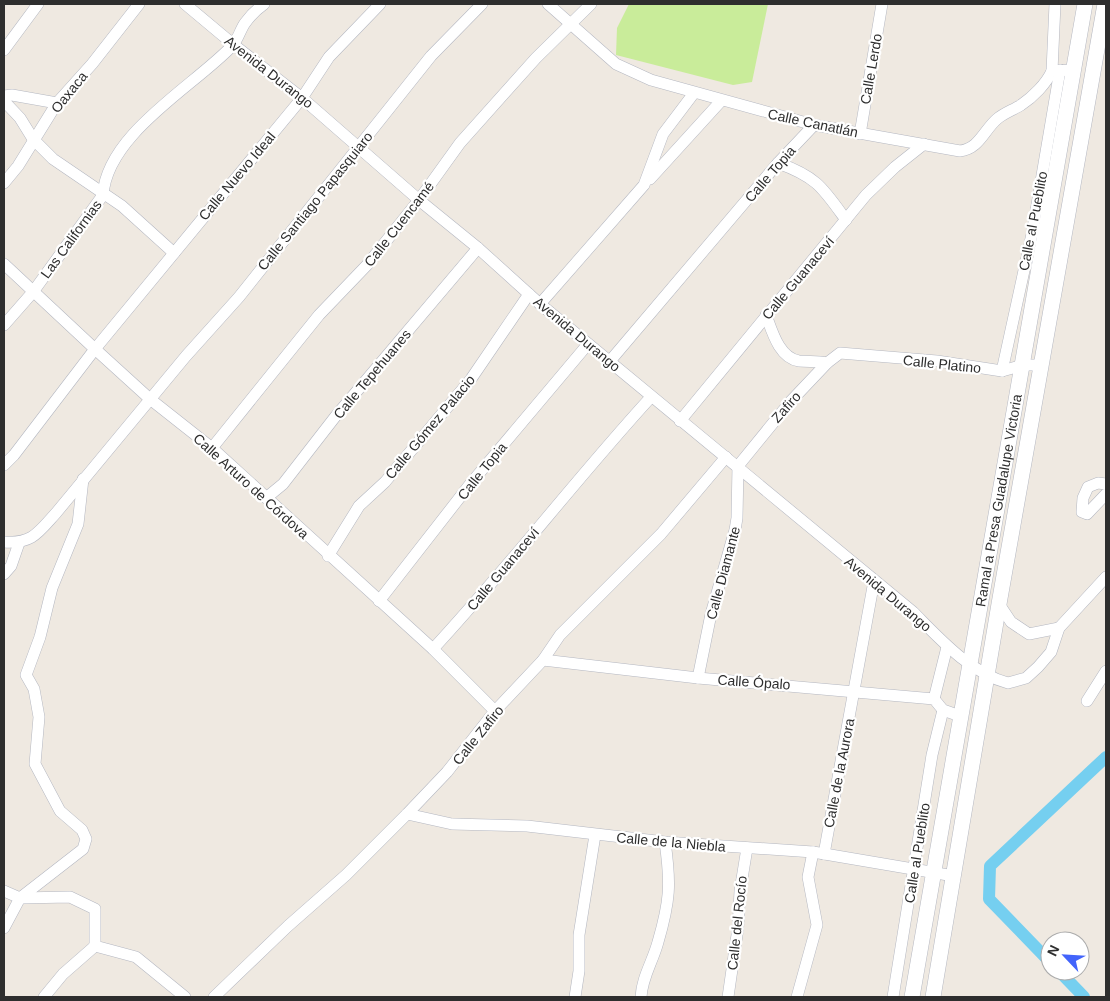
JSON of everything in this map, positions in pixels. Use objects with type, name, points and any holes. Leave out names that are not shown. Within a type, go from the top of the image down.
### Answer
[{"type":"main road","name":"Ramal a Presa Guadalupe Victoria","points":[[912,997],[1023,365],[1062,70],[1085,4]]},
{"type":"main road","name":"Ramal a Presa Guadalupe Victoria","points":[[933,997],[999,604],[1105,4]]},
{"type":"street","points":[[4,50],[38,4]]},
{"type":"street","name":"Oaxaca","points":[[4,183],[18,166],[57,103],[92,64],[139,4]]},
{"type":"street","name":"Avenida Durango","points":[[185,4],[302,98],[419,200],[478,248],[540,304],[913,612],[948,647],[970,664],[1008,683],[1026,678],[1050,652],[1060,628],[1106,577]]},
{"type":"street","points":[[234,45],[245,23],[264,4]]},
{"type":"street","name":"Calle Nuevo Ideal","points":[[4,465],[14,455],[95,349],[302,98],[329,57],[380,4]]},
{"type":"street","name":"Calle Santiago Papasquiaro","points":[[18,543],[34,538],[238,297],[431,56],[482,4]]},
{"type":"street","name":"Calle Canatlán","points":[[548,4],[616,64],[651,80],[814,126],[960,151],[969,150],[997,119],[1029,98],[1062,70]]},
{"type":"street","name":"Calle Cuencamé","points":[[212,448],[319,315],[357,276],[419,200],[460,143],[536,58],[591,4]]},
{"type":"street","name":"Calle Lerdo","points":[[860,134],[882,4]]},
{"type":"street","name":"Calle al Pueblito","points":[[1002,371],[1032,234],[1062,70],[1055,4]]},
{"type":"street","name":"Las Californias","points":[[4,325],[32,292],[103,195],[104,181],[124,146],[165,103],[234,45]]},
{"type":"street","points":[[644,185],[663,134],[694,93]]},
{"type":"street","points":[[4,96],[12,95],[57,103]]},
{"type":"street","points":[[4,101],[20,118],[34,139],[54,159],[103,195],[122,206],[174,253]]},
{"type":"street","points":[[540,304],[644,185],[721,101]]},
{"type":"street","name":"Calle Topia","points":[[610,361],[778,163],[814,126]]},
{"type":"street","name":"Calle Guanaceví","points":[[680,421],[766,315],[881,179],[924,144]]},
{"type":"street","points":[[778,163],[798,170],[821,185],[846,220]]},
{"type":"street","name":"Calle Tepehuanes","points":[[266,498],[283,484],[335,417],[478,248]]},
{"type":"street","name":"Calle Arturo de Córdova","points":[[4,264],[32,292],[150,399],[212,448],[328,556],[433,649],[496,711]]},
{"type":"street","name":"Calle Gómez Palacio","points":[[328,556],[359,506],[385,482],[471,379],[529,294]]},
{"type":"street","points":[[766,315],[773,334],[788,356],[797,361],[827,363]]},
{"type":"street","name":"Calle Topia","points":[[379,602],[471,483],[588,344]]},
{"type":"street","name":"Calle Platino","points":[[840,353],[936,361],[1002,371],[1023,365],[1042,365]]},
{"type":"street","name":"Zafiro","points":[[738,466],[770,426],[827,363],[840,353]]},
{"type":"street","name":"Calle Guanaceví","points":[[433,649],[525,546],[560,500],[651,397]]},
{"type":"street","name":"Calle Zafiro","points":[[217,996],[288,926],[346,875],[447,772],[496,711],[543,660],[560,635],[661,534],[726,457]]},
{"type":"street","name":"Calle Diamante","points":[[698,678],[711,614],[735,530],[738,466]]},
{"type":"street","points":[[4,928],[20,898],[83,850],[86,839],[82,830],[60,810],[35,764],[39,717],[34,689],[26,675],[40,637],[52,588],[78,524],[83,479]]},
{"type":"street","points":[[1106,484],[1098,483],[1088,487],[1083,498],[1082,512],[1087,514],[1106,494]]},
{"type":"street","points":[[4,542],[18,543],[11,566],[4,574]]},
{"type":"street","name":"Calle de la Aurora","points":[[797,997],[817,926],[808,877],[819,853],[854,692],[874,581]]},
{"type":"street","points":[[999,604],[1011,622],[1029,634],[1060,628]]},
{"type":"street","points":[[948,647],[934,699],[943,710],[960,716]]},
{"type":"street","name":"Calle Ópalo","points":[[543,660],[698,678],[934,699]]},
{"type":"street","points":[[1087,701],[1106,671]]},
{"type":"street","name":"Calle al Pueblito","points":[[893,997],[916,868],[932,755],[943,710]]},
{"type":"street","name":"Calle de la Niebla","points":[[407,814],[452,824],[527,826],[665,842],[819,853],[935,871],[954,876]]},
{"type":"street","points":[[575,997],[579,970],[579,935],[595,835]]},
{"type":"street","points":[[641,997],[644,976],[658,942],[670,896],[671,884],[665,842]]},
{"type":"street","name":"Calle del Rocío","points":[[728,997],[738,928],[740,890],[747,848]]},
{"type":"street","points":[[4,891],[20,898],[70,897],[95,909],[95,946],[63,974],[44,997]]},
{"type":"street","points":[[95,946],[136,956],[184,997]]},
{"type":"green space","points":[[629,4],[768,4],[752,82],[733,85],[616,55],[617,28]]},
{"type":"waterway","points":[[1040,952],[989,899],[990,866],[1106,757]]},
{"type":"waterway","points":[[1069,981],[1084,997]]}]
